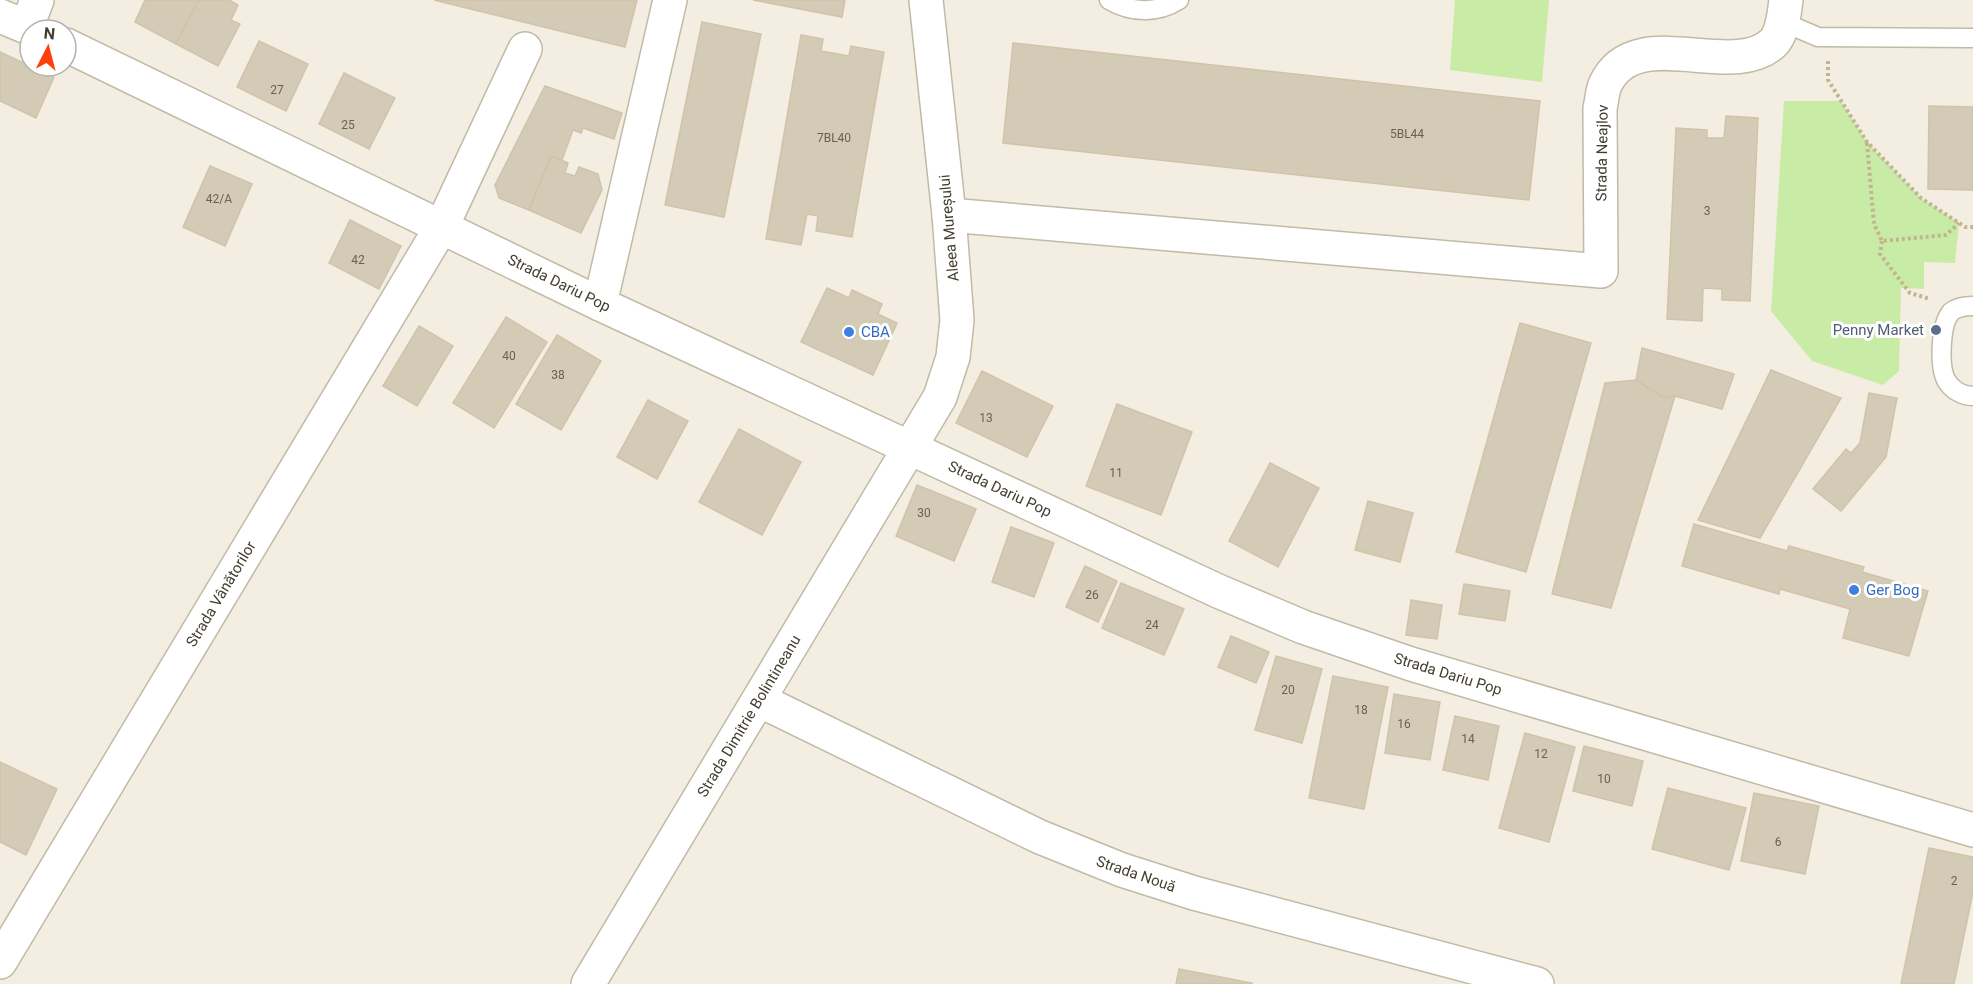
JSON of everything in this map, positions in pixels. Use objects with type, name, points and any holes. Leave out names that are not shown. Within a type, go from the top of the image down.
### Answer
[{"type":"street","points":[[600,304],[670,0]]},
{"type":"street","name":"Aleea Mureșului","points":[[911,447],[940,397],[953,357],[957,320],[949,215],[926,0]]},
{"type":"street","name":"Strada Neajlov","points":[[949,215],[1601,271],[1600,108],[1605,86],[1617,67],[1634,58],[1659,53],[1749,56],[1773,43],[1784,11]]},
{"type":"street","name":"Strada Vânătorilor","points":[[0,962],[442,226],[525,50]]},
{"type":"street","name":"Strada Dariu Pop","points":[[78,51],[600,304],[1218,591],[1302,627],[1411,664],[1973,830]]},
{"type":"street","name":"Strada Dimitrie Bolintineanu","points":[[588,984],[911,447]]},
{"type":"street","name":"Strada Nouă","points":[[759,700],[1040,837],[1122,870],[1204,896],[1537,984]]},
{"type":"lane","points":[[1109,0],[1121,7],[1153,11],[1179,0]]},
{"type":"lane","points":[[1784,11],[1818,37],[1973,38]]},
{"type":"lane","points":[[1973,306],[1953,310],[1945,322],[1941,342],[1945,378],[1954,390],[1973,396]]},
{"type":"path","points":[[1827,37],[1828,80],[1867,142],[1921,198],[1959,224],[1973,227]]},
{"type":"path","points":[[1867,142],[1874,224],[1882,241],[1880,254],[1910,293],[1926,297]]},
{"type":"path","points":[[1882,241],[1946,235],[1959,224]]},
{"type":"green space","points":[[1455,0],[1549,0],[1542,82],[1450,70]]},
{"type":"green space","points":[[1784,101],[1841,101],[1867,142],[1921,198],[1959,223],[1955,263],[1924,262],[1924,289],[1901,288],[1899,371],[1883,385],[1812,361],[1771,311]]},
{"type":"building","points":[[145,0],[199,0],[176,44],[135,22]]},
{"type":"building","points":[[199,0],[229,0],[238,5],[231,20],[240,24],[218,66],[176,44]]},
{"type":"building","points":[[434,0],[637,0],[625,47]]},
{"type":"building","points":[[753,0],[845,0],[842,17]]},
{"type":"building","points":[[702,22],[761,34],[724,217],[665,205]]},
{"type":"building","points":[[801,35],[823,39],[821,51],[849,56],[851,46],[884,52],[852,237],[816,231],[818,216],[807,214],[801,245],[766,239]]},
{"type":"building","points":[[259,41],[308,64],[286,111],[237,87]]},
{"type":"building","points":[[1013,43],[1540,101],[1529,200],[1003,143]]},
{"type":"building","points":[[0,52],[18,60],[18,78],[54,78],[36,118],[0,101]]},
{"type":"building","points":[[344,73],[395,98],[369,149],[319,124]]},
{"type":"building","points":[[545,86],[622,113],[614,139],[583,128],[581,133],[573,130],[562,160],[551,156],[529,210],[499,198],[495,185]]},
{"type":"building","points":[[1929,106],[1973,107],[1973,190],[1928,189]]},
{"type":"building","points":[[1726,116],[1758,118],[1750,301],[1722,300],[1722,289],[1703,288],[1702,321],[1667,319],[1676,128],[1707,130],[1707,138],[1724,138]]},
{"type":"building","points":[[551,156],[568,163],[565,173],[575,176],[579,167],[598,174],[602,190],[581,233],[529,210]]},
{"type":"building","points":[[210,166],[252,184],[225,246],[183,227]]},
{"type":"building","points":[[350,220],[401,246],[379,289],[329,263]]},
{"type":"building","name":"CBA","points":[[827,288],[849,298],[852,290],[882,304],[878,314],[897,323],[873,375],[801,342]]},
{"type":"building","points":[[506,317],[547,342],[494,428],[453,403]]},
{"type":"building","points":[[1520,323],[1591,343],[1526,572],[1456,552]]},
{"type":"building","points":[[419,326],[453,346],[417,406],[383,386]]},
{"type":"building","points":[[557,335],[601,361],[561,430],[516,404]]},
{"type":"building","points":[[1642,348],[1734,374],[1722,409],[1675,396],[1664,398],[1636,380]]},
{"type":"building","points":[[1771,370],[1841,398],[1760,538],[1698,520]]},
{"type":"building","points":[[982,371],[1053,406],[1027,457],[956,423]]},
{"type":"building","points":[[1636,380],[1664,398],[1675,396],[1611,608],[1552,594],[1605,383]]},
{"type":"building","points":[[1869,393],[1897,398],[1886,457],[1841,511],[1813,489],[1846,449],[1851,453],[1860,443]]},
{"type":"building","points":[[648,400],[688,421],[657,479],[617,457]]},
{"type":"building","points":[[1117,404],[1192,432],[1161,515],[1086,486]]},
{"type":"building","points":[[739,429],[801,462],[762,535],[699,502]]},
{"type":"building","points":[[1270,463],[1319,488],[1278,567],[1229,541]]},
{"type":"building","points":[[917,485],[976,509],[954,561],[896,536]]},
{"type":"building","points":[[1368,501],[1413,513],[1400,562],[1355,550]]},
{"type":"building","name":"Ger Bog","points":[[1694,524],[1787,551],[1789,546],[1864,567],[1862,572],[1928,591],[1909,656],[1843,638],[1850,609],[1780,589],[1779,594],[1682,566]]},
{"type":"building","points":[[1011,527],[1054,543],[1034,597],[992,582]]},
{"type":"building","points":[[1085,566],[1117,581],[1098,622],[1066,607]]},
{"type":"building","points":[[1121,583],[1184,609],[1164,655],[1102,628]]},
{"type":"building","points":[[1464,584],[1510,591],[1505,621],[1459,614]]},
{"type":"building","points":[[1411,600],[1442,605],[1437,639],[1406,635]]},
{"type":"building","points":[[1231,636],[1269,652],[1256,683],[1218,667]]},
{"type":"building","points":[[1276,656],[1322,669],[1302,743],[1255,730]]},
{"type":"building","points":[[1333,676],[1388,687],[1364,809],[1309,798]]},
{"type":"building","points":[[1394,694],[1440,702],[1430,760],[1385,753]]},
{"type":"building","points":[[1455,716],[1499,726],[1488,780],[1443,770]]},
{"type":"building","points":[[1525,733],[1575,747],[1549,842],[1499,828]]},
{"type":"building","points":[[1584,746],[1643,761],[1632,806],[1573,791]]},
{"type":"building","points":[[0,762],[57,789],[26,855],[0,842]]},
{"type":"building","points":[[1668,788],[1746,808],[1729,870],[1652,849]]},
{"type":"building","points":[[1754,793],[1819,806],[1805,874],[1741,861]]},
{"type":"building","points":[[1929,848],[1973,857],[1973,892],[1954,984],[1901,984]]},
{"type":"building","points":[[1179,969],[1252,983],[1252,984],[1176,984]]},
{"type":"place","name":"Penny Market","points":[[1936,330]]},
{"type":"place","name":"CBA","points":[[849,332]]},
{"type":"place","name":"Ger Bog","points":[[1854,590]]}]
